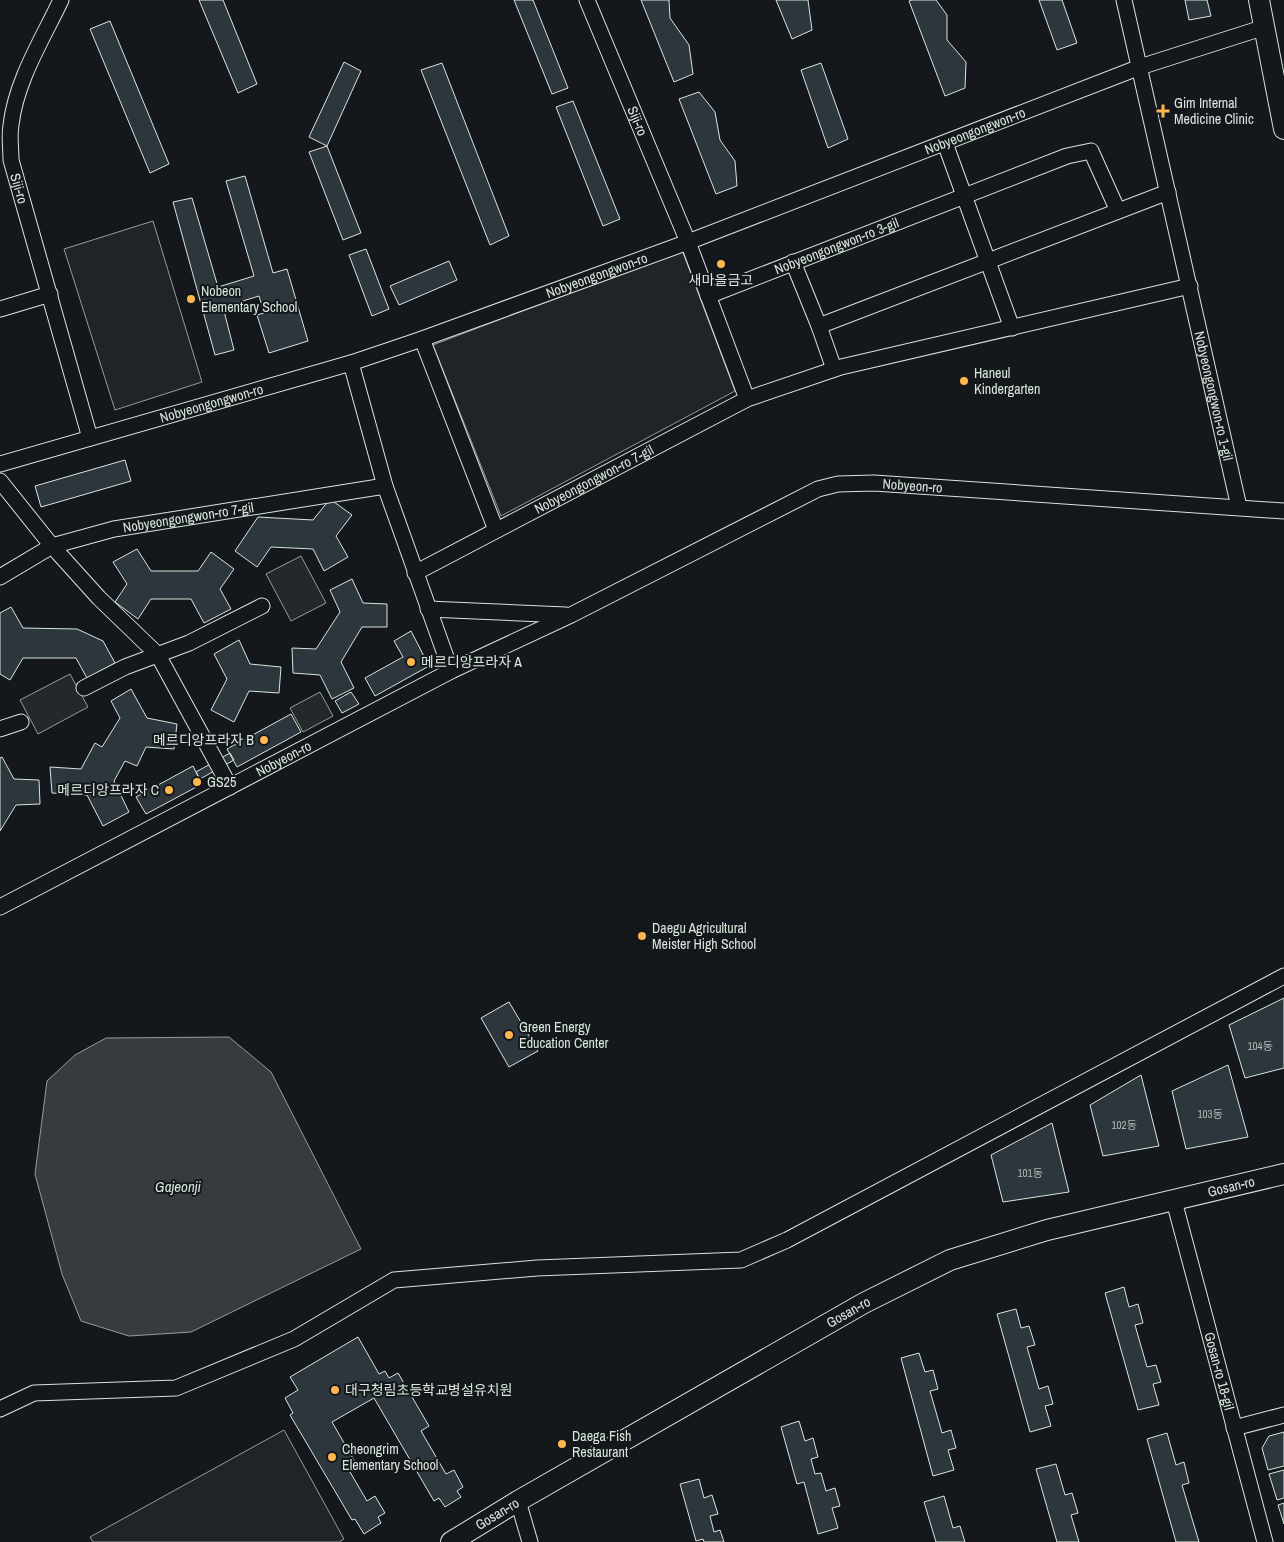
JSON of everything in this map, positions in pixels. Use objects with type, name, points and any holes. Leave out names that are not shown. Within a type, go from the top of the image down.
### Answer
[{"type":"main road","points":[[1259,0],[1284,129]]},
{"type":"main road","name":"Gosan-ro","points":[[450,1542],[518,1500],[864,1303],[950,1260],[1047,1230],[1284,1174]]},
{"type":"street","name":"Siji-ro","points":[[61,0],[24,76],[5,126],[11,160],[90,438]]},
{"type":"street","name":"Siji-ro","points":[[587,0],[688,242]]},
{"type":"street","name":"Nobyeongongwon-ro 1-gil","points":[[1124,0],[1239,507]]},
{"type":"street","name":"Nobyeongongwon-ro","points":[[0,464],[351,363],[422,340],[688,242],[1140,67],[1265,27]]},
{"type":"street","points":[[945,142],[1012,328]]},
{"type":"street","name":"Nobyeongongwon-ro 3-gil","points":[[708,296],[1067,156],[1091,151],[1118,211]]},
{"type":"street","points":[[819,326],[1168,192]]},
{"type":"street","points":[[688,242],[747,399],[834,369],[1190,286]]},
{"type":"street","points":[[793,262],[834,369]]},
{"type":"street","points":[[0,309],[50,294]]},
{"type":"street","points":[[422,340],[496,530]]},
{"type":"street","points":[[351,363],[385,486],[451,671]]},
{"type":"street","name":"Nobyeongongwon-ro 7-gil","points":[[415,573],[747,399]]},
{"type":"street","points":[[0,481],[52,546],[99,598],[158,654],[230,787]]},
{"type":"street","name":"Nobyeon-ro","points":[[0,907],[451,671],[571,616],[818,489],[838,484],[874,483],[1284,510]]},
{"type":"street","name":"Nobyeongongwon-ro 7-gil","points":[[0,577],[52,546],[114,529],[385,486]]},
{"type":"street","points":[[84,688],[125,667],[189,643],[262,606]]},
{"type":"street","points":[[428,609],[571,616]]},
{"type":"street","points":[[0,729],[21,722]]},
{"type":"street","points":[[0,1409],[34,1393],[176,1388],[294,1339],[394,1280],[537,1268],[741,1260],[787,1240],[1284,976]]},
{"type":"street","name":"Gosan-ro 18-gil","points":[[1174,1200],[1265,1542]]},
{"type":"street","points":[[1234,1428],[1284,1416]]},
{"type":"street","points":[[518,1500],[530,1542]]},
{"type":"shaded area","points":[[153,221],[202,382],[115,410],[64,249]]},
{"type":"shaded area","points":[[682,250],[735,391],[501,516],[433,345]]},
{"type":"shaded area","points":[[301,556],[326,603],[291,621],[266,574]]},
{"type":"shaded area","points":[[70,674],[88,707],[38,734],[20,700]]},
{"type":"shaded area","points":[[320,692],[333,716],[303,732],[290,708]]},
{"type":"shaded area","points":[[284,1430],[344,1539],[339,1542],[93,1542],[90,1537]]},
{"type":"water","name":"Gajeonji","points":[[229,1037],[271,1072],[361,1249],[191,1332],[129,1336],[81,1321],[62,1274],[35,1174],[47,1081],[75,1055],[106,1038]]},
{"type":"building","points":[[199,0],[223,0],[257,84],[238,93]]},
{"type":"building","points":[[514,0],[533,0],[568,88],[552,94]]},
{"type":"building","points":[[641,0],[669,0],[670,18],[689,45],[693,74],[674,82]]},
{"type":"building","points":[[776,0],[808,0],[812,30],[792,39]]},
{"type":"building","points":[[936,0],[947,15],[947,40],[966,62],[965,88],[945,96],[909,1]]},
{"type":"building","points":[[1039,0],[1062,0],[1077,43],[1057,50]]},
{"type":"building","points":[[1185,0],[1207,0],[1211,16],[1189,20]]},
{"type":"building","points":[[110,21],[169,164],[150,173],[90,29]]},
{"type":"building","points":[[344,62],[361,71],[327,146],[309,137]]},
{"type":"building","points":[[442,63],[509,236],[490,245],[421,70]]},
{"type":"building","points":[[821,63],[848,139],[828,148],[801,70]]},
{"type":"building","points":[[699,92],[715,112],[720,140],[735,161],[737,186],[716,194],[679,99]]},
{"type":"building","points":[[573,101],[620,219],[603,226],[556,107]]},
{"type":"building","points":[[327,146],[361,233],[343,240],[309,152]]},
{"type":"building","points":[[245,176],[273,273],[287,269],[308,341],[269,353],[257,315],[264,313],[259,296],[223,307],[234,350],[215,355],[173,202],[192,198],[218,287],[254,276],[226,181]]},
{"type":"building","points":[[366,249],[389,309],[372,316],[349,255]]},
{"type":"building","points":[[449,261],[457,280],[399,305],[390,286]]},
{"type":"building","points":[[125,460],[131,481],[41,507],[35,486]]},
{"type":"building","points":[[330,499],[352,515],[336,536],[348,557],[324,571],[313,549],[271,547],[257,567],[235,551],[258,517],[313,520]]},
{"type":"building","points":[[137,549],[151,571],[198,571],[211,552],[234,569],[220,589],[231,609],[204,623],[191,599],[151,599],[138,619],[115,602],[127,584],[113,562]]},
{"type":"building","points":[[352,579],[363,603],[387,604],[387,627],[362,627],[341,662],[354,688],[332,699],[320,675],[293,673],[292,648],[316,649],[340,612],[330,590]]},
{"type":"building","points":[[11,607],[23,628],[77,629],[103,641],[115,663],[87,678],[76,658],[23,658],[10,680],[0,674],[0,613]]},
{"type":"building","name":"메르디앙프라자 A","points":[[411,631],[429,666],[375,696],[365,678],[403,657],[394,641]]},
{"type":"building","points":[[239,640],[250,664],[281,667],[279,693],[249,691],[234,722],[211,710],[227,679],[214,654]]},
{"type":"building","points":[[131,689],[147,718],[177,724],[174,749],[146,747],[137,766],[125,761],[114,781],[129,812],[103,826],[87,795],[52,793],[50,767],[81,769],[95,743],[102,747],[120,718],[111,701]]},
{"type":"building","points":[[351,692],[359,704],[342,713],[335,701]]},
{"type":"building","name":"메르디앙프라자 B","points":[[291,714],[301,732],[237,767],[227,749]]},
{"type":"building","points":[[230,753],[234,760],[200,779],[196,772]]},
{"type":"building","points":[[2,757],[14,779],[39,780],[40,804],[16,805],[0,831],[0,758]]},
{"type":"building","name":"메르디앙프라자 C","points":[[193,766],[202,784],[146,814],[136,797]]},
{"type":"building","points":[[1284,998],[1284,1068],[1245,1078],[1229,1025]]},
{"type":"building","name":"Green Energy Education Center","points":[[509,1002],[538,1051],[509,1067],[481,1018]]},
{"type":"building","points":[[1228,1065],[1248,1137],[1186,1149],[1172,1091]]},
{"type":"building","points":[[1141,1075],[1159,1146],[1103,1156],[1090,1105]]},
{"type":"building","points":[[1052,1123],[1069,1192],[1003,1202],[991,1155]]},
{"type":"building","points":[[1124,1287],[1129,1307],[1138,1304],[1143,1323],[1135,1325],[1147,1367],[1156,1365],[1161,1382],[1153,1384],[1159,1405],[1138,1410],[1105,1293]]},
{"type":"building","points":[[1016,1309],[1021,1328],[1029,1326],[1035,1345],[1027,1347],[1039,1389],[1048,1386],[1053,1404],[1045,1406],[1051,1426],[1030,1432],[997,1314]]},
{"type":"building","points":[[358,1337],[379,1374],[385,1371],[389,1378],[398,1373],[429,1426],[421,1431],[446,1474],[454,1470],[463,1487],[457,1491],[461,1497],[445,1507],[439,1498],[434,1501],[374,1398],[332,1422],[358,1467],[350,1472],[367,1501],[375,1496],[385,1513],[378,1517],[381,1523],[364,1534],[355,1519],[352,1520],[290,1415],[293,1413],[285,1398],[298,1390],[290,1377]]},
{"type":"building","points":[[919,1353],[925,1372],[933,1370],[938,1389],[930,1391],[942,1433],[951,1430],[956,1448],[948,1450],[954,1470],[933,1476],[901,1358]]},
{"type":"building","points":[[799,1421],[805,1441],[813,1438],[818,1457],[811,1459],[815,1474],[821,1473],[826,1491],[835,1488],[840,1506],[832,1508],[838,1528],[818,1534],[804,1482],[797,1484],[781,1427]]},
{"type":"building","points":[[1284,1432],[1284,1466],[1268,1470],[1262,1448],[1269,1436]]},
{"type":"building","points":[[1167,1433],[1176,1465],[1184,1462],[1189,1483],[1182,1485],[1199,1542],[1176,1542],[1147,1439]]},
{"type":"building","points":[[1056,1464],[1065,1495],[1072,1493],[1078,1513],[1071,1515],[1079,1542],[1057,1542],[1036,1469]]},
{"type":"building","points":[[1284,1470],[1284,1498],[1277,1500],[1269,1474]]},
{"type":"building","points":[[699,1479],[704,1498],[712,1495],[718,1514],[710,1516],[714,1532],[720,1530],[724,1542],[704,1542],[703,1539],[696,1541],[680,1484]]},
{"type":"building","points":[[944,1496],[953,1528],[960,1526],[965,1542],[936,1542],[924,1502]]},
{"type":"building","points":[[1284,1503],[1284,1524],[1278,1505]]},
{"type":"place","name":"Gim Internal Medicine Clinic","points":[[1163,111]]},
{"type":"place","name":"새마을금고","points":[[721,264]]},
{"type":"place","name":"Nobeon Elementary School","points":[[191,299]]},
{"type":"place","name":"Haneul Kindergarten","points":[[964,381]]},
{"type":"place","name":"메르디앙프라자 A","points":[[411,662]]},
{"type":"place","name":"메르디앙프라자 B","points":[[264,740]]},
{"type":"place","name":"GS25","points":[[197,782]]},
{"type":"place","name":"메르디앙프라자 C","points":[[169,790]]},
{"type":"place","name":"Daegu Agricultural Meister High School","points":[[642,936]]},
{"type":"place","name":"Green Energy Education Center","points":[[509,1035]]},
{"type":"place","name":"대구청림초등학교병설유치원","points":[[335,1390]]},
{"type":"place","name":"Daega Fish Restaurant","points":[[562,1444]]},
{"type":"place","name":"Cheongrim Elementary School","points":[[332,1457]]}]
